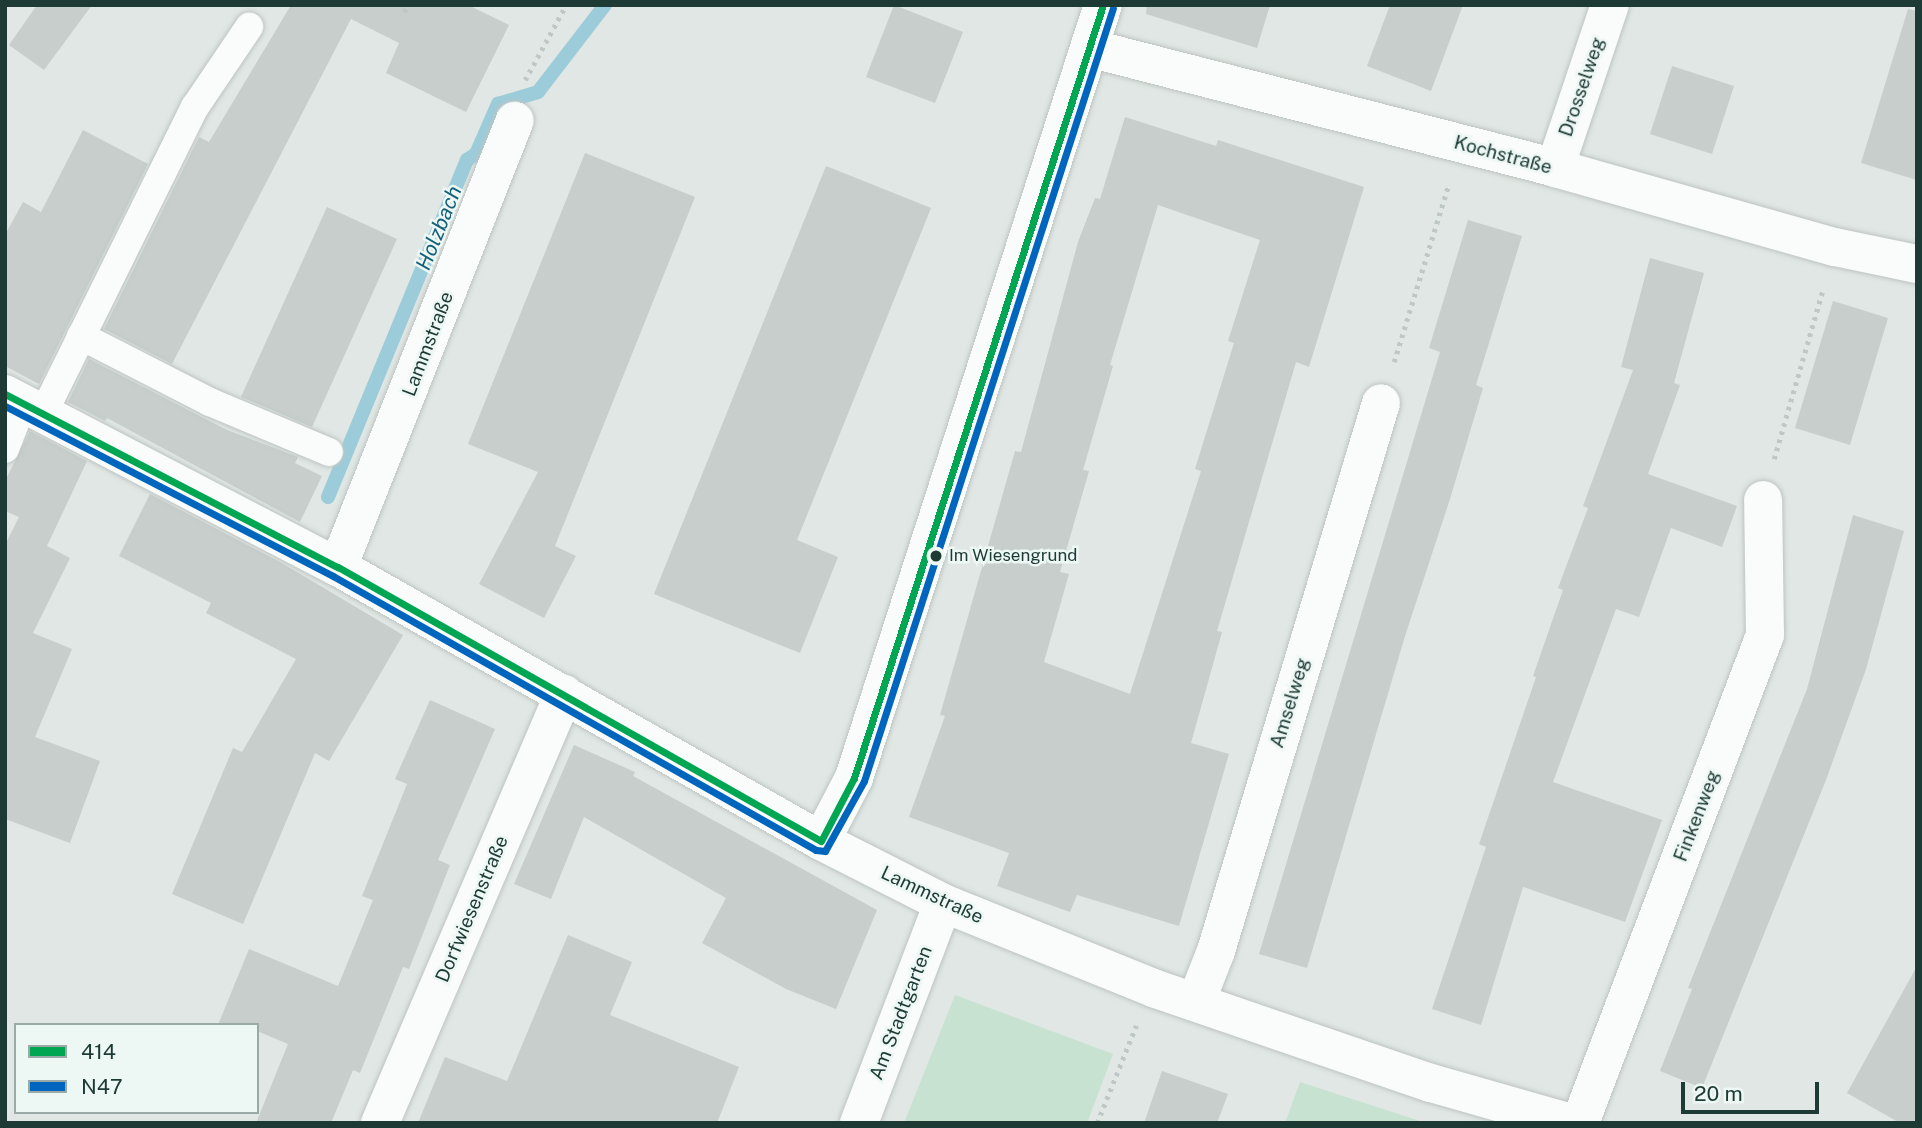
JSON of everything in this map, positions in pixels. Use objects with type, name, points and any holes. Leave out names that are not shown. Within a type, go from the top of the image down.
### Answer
[{"type":"street","points":[[821,841],[854,778],[1103,5]]},
{"type":"street","name":"Drosselweg","points":[[1555,168],[1610,5]]},
{"type":"street","name":"Kochstraße","points":[[1089,48],[1555,168],[1835,247],[1917,264]]},
{"type":"street","name":"Lammstraße","points":[[338,566],[515,121]]},
{"type":"street","name":"Amselweg","points":[[1196,1002],[1216,951],[1381,403]]},
{"type":"street","name":"Lammstraße","points":[[24,404],[338,566],[821,841],[943,903],[1196,1002],[1431,1083],[1571,1123]]},
{"type":"street","name":"Finkenweg","points":[[1580,1123],[1765,635],[1763,500]]},
{"type":"street","name":"Dorfwiesenstraße","points":[[380,1123],[564,695]]},
{"type":"street","name":"Am Stadtgarten","points":[[859,1123],[943,903]]},
{"type":"lane","points":[[5,449],[24,404],[80,336],[195,107],[249,27]]},
{"type":"lane","points":[[80,336],[210,402],[330,452]]},
{"type":"path","points":[[404,12],[408,5]]},
{"type":"path","points":[[515,121],[518,97],[539,48],[566,5]]},
{"type":"path","points":[[1381,403],[1461,144]]},
{"type":"path","points":[[1763,500],[1835,247]]},
{"type":"path","points":[[1097,1123],[1126,1049]]},
{"type":"path","points":[[947,1123],[960,1123]]},
{"type":"green space","points":[[955,995],[1113,1054],[1087,1123],[904,1123]]},
{"type":"green space","points":[[1300,1082],[1426,1123],[1285,1123]]},
{"type":"building","points":[[37,5],[92,5],[44,70],[9,45]]},
{"type":"building","points":[[291,5],[468,5],[509,25],[466,112],[386,73],[399,43],[351,19],[172,364],[104,329],[199,137],[209,142]]},
{"type":"building","points":[[894,5],[963,32],[935,103],[866,77]]},
{"type":"building","points":[[1147,5],[1270,5],[1257,48],[1146,14]]},
{"type":"building","points":[[1390,5],[1463,5],[1431,91],[1367,66]]},
{"type":"building","points":[[1908,9],[1917,11],[1917,180],[1861,163]]},
{"type":"building","points":[[1672,66],[1734,86],[1712,154],[1650,134]]},
{"type":"building","points":[[1125,117],[1216,146],[1218,140],[1364,187],[1309,367],[1296,362],[1217,631],[1222,632],[1191,743],[1229,754],[1179,926],[1077,895],[1070,912],[997,886],[1009,853],[909,817],[945,716],[940,715],[1015,451],[1021,452],[1078,242],[1095,198],[1100,199]],"holes":[[[1158,205],[1260,240],[1228,341],[1234,343],[1195,469],[1201,471],[1130,694],[1044,662],[1069,574],[1060,572],[1089,471],[1083,470],[1113,366],[1110,365]]]},
{"type":"building","points":[[83,130],[148,164],[39,384],[5,366],[5,235],[23,202],[41,212]]},
{"type":"building","points":[[585,153],[695,197],[555,546],[576,556],[544,618],[479,584],[538,472],[468,444]]},
{"type":"building","points":[[826,166],[931,208],[797,540],[838,557],[800,653],[654,594]]},
{"type":"building","points":[[327,207],[397,239],[312,427],[241,397]]},
{"type":"building","points":[[1468,220],[1522,236],[1476,385],[1483,388],[1405,636],[1307,968],[1259,954],[1440,352],[1429,348]]},
{"type":"building","points":[[1650,258],[1704,273],[1674,383],[1680,385],[1648,474],[1737,506],[1722,547],[1671,528],[1639,617],[1616,609],[1553,782],[1662,820],[1625,922],[1523,887],[1481,1025],[1432,1009],[1486,847],[1479,844],[1563,590],[1558,588],[1588,508],[1583,506],[1633,370],[1621,367]]},
{"type":"building","points":[[1833,301],[1888,318],[1850,445],[1795,428]]},
{"type":"building","points":[[89,359],[227,430],[298,457],[295,463],[322,476],[300,522],[107,418],[105,421],[68,402]]},
{"type":"building","points":[[30,431],[87,461],[47,546],[70,558],[33,633],[72,649],[35,737],[100,761],[70,843],[5,819],[5,545],[19,517],[5,511],[5,481]]},
{"type":"building","points":[[150,494],[280,562],[403,635],[329,761],[315,753],[243,924],[172,894],[233,748],[242,752],[296,659],[206,613],[211,603],[119,556]]},
{"type":"building","points":[[1853,515],[1904,531],[1866,669],[1826,780],[1702,1088],[1660,1071],[1692,989],[1688,988],[1807,689]]},
{"type":"building","points":[[430,700],[495,729],[438,860],[450,865],[409,969],[403,967],[360,1073],[353,1070],[331,1123],[256,1123],[288,1044],[259,1032],[259,1023],[219,1023],[249,949],[338,986],[373,900],[362,896],[407,784],[395,779]]},
{"type":"building","points":[[574,745],[635,772],[633,776],[877,910],[836,1009],[786,989],[702,943],[726,898],[584,817],[551,899],[514,884]]},
{"type":"building","points":[[568,935],[632,962],[610,1015],[739,1067],[717,1123],[418,1123],[445,1057],[507,1081]]},
{"type":"building","points":[[1917,966],[1917,1123],[1900,1123],[1847,1093]]},
{"type":"building","points":[[1162,1071],[1228,1094],[1217,1123],[1144,1123]]},
{"type":"waterway","name":"Holzbach","points":[[328,497],[467,160],[476,154],[498,104],[538,92],[605,5]]},
{"type":"transit line","name":"414","points":[[5,394],[338,567],[821,841],[854,778],[1103,5]]},
{"type":"transit line","name":"N47","points":[[5,406],[333,576],[816,850],[825,851],[864,781],[1113,8]]},
{"type":"place","name":"Im Wiesengrund","points":[[936,556]]}]
